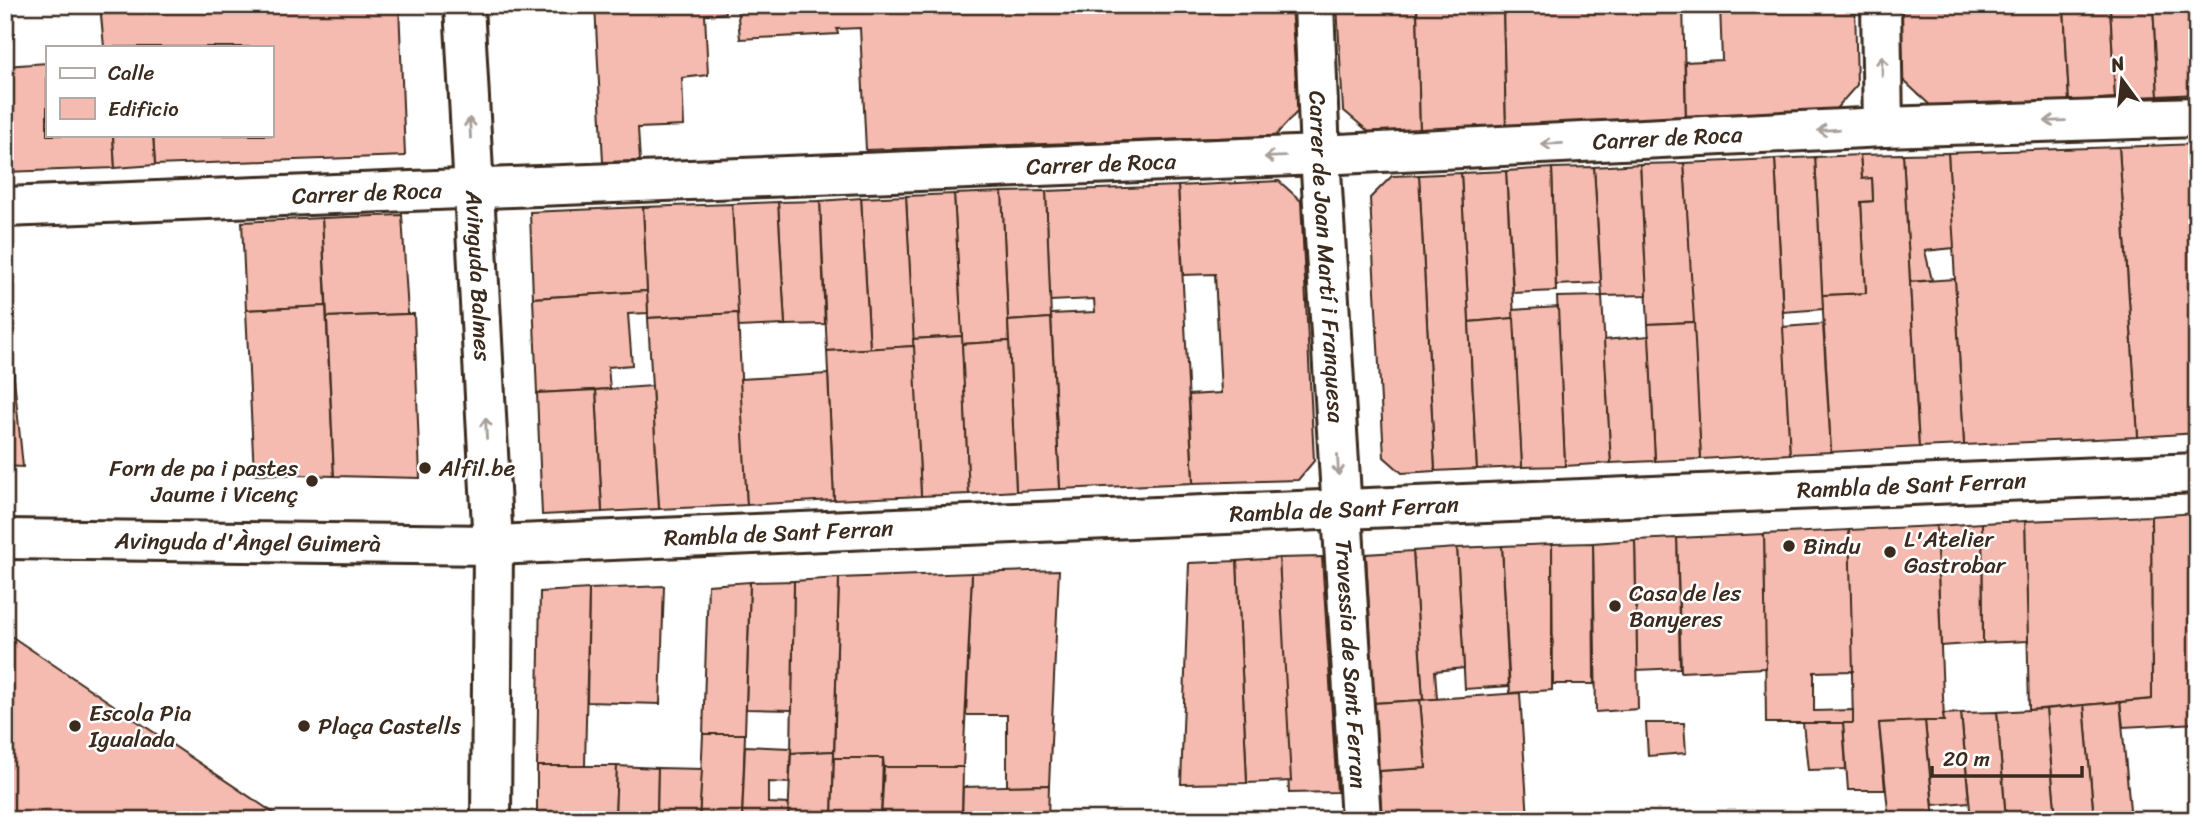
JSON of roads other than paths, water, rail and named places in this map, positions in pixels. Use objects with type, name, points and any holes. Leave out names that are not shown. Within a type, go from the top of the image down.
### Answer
[{"type":"street","name":"Avinguda Balmes","points":[[464,5],[493,545]]},
{"type":"street","name":"Carrer de Joan Martí i Franquesa","points":[[1314,5],[1341,509]]},
{"type":"street","points":[[1881,5],[1883,127]]},
{"type":"street","name":"Carrer de Roca","points":[[5,207],[1320,155],[1883,127],[2197,117]]},
{"type":"street","name":"Rambla de Sant Ferran","points":[[493,545],[2197,473]]},
{"type":"street","name":"Travessia de Sant Ferran","points":[[1341,509],[1361,820]]},
{"type":"street","name":"Avinguda d'Àngel Guimerà","points":[[5,539],[493,545]]},
{"type":"street","points":[[491,820],[493,545]]},
{"type":"place","name":"Alfil.be","points":[[425,468]]},
{"type":"place","name":"Forn de pa i pastes Jaume i Vicenç","points":[[312,481]]},
{"type":"place","name":"Bindu","points":[[1789,546]]},
{"type":"place","name":"L'Atelier Gastrobar","points":[[1890,552]]},
{"type":"place","name":"Casa de les Banyeres","points":[[1615,606]]},
{"type":"place","name":"Escola Pia Igualada","points":[[75,726]]},
{"type":"place","name":"Plaça Castells","points":[[304,726]]}]
